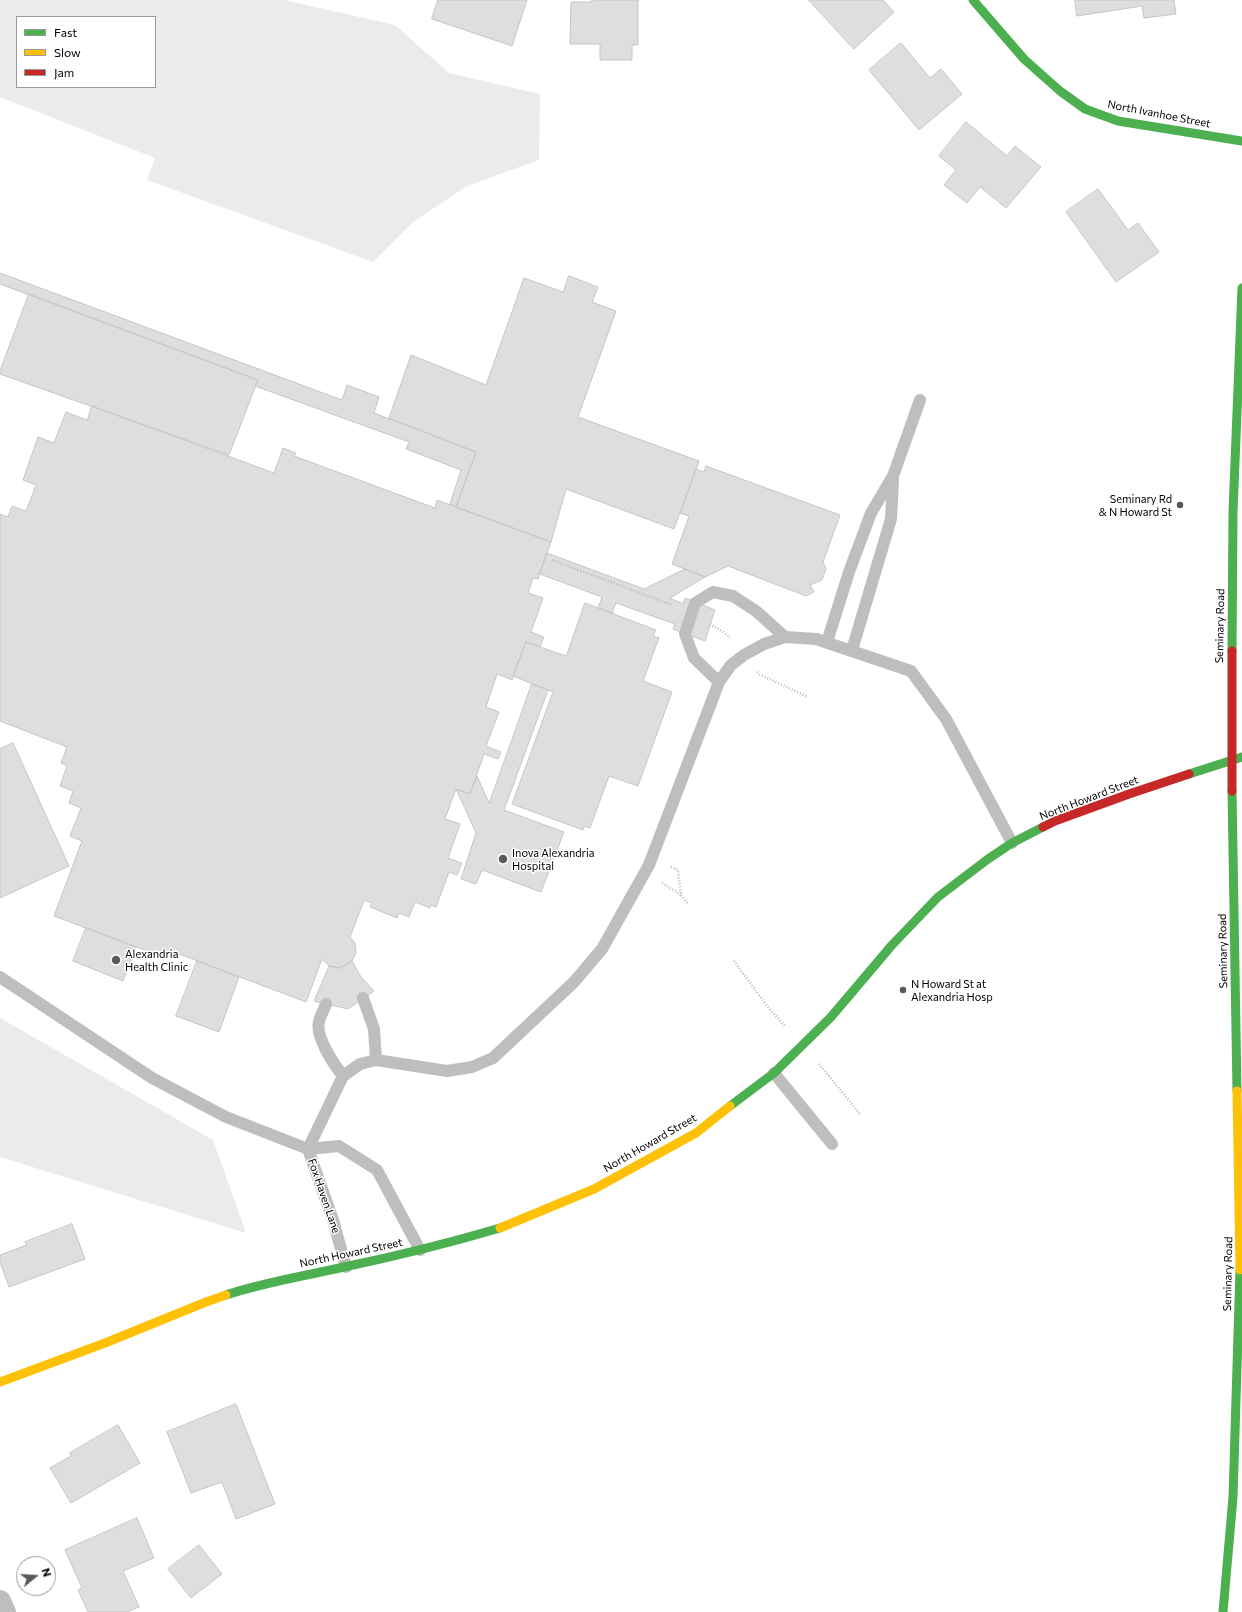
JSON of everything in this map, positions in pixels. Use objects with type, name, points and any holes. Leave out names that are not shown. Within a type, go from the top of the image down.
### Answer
[{"type":"street","name":"North Ivanhoe Street","points":[[973,0],[1024,59],[1060,91],[1085,109],[1118,121],[1242,141]]},
{"type":"street","name":"Seminary Road","points":[[1223,1612],[1233,1497],[1240,1349],[1240,1218],[1231,760],[1235,463],[1242,288]]},
{"type":"street","points":[[1235,463],[1242,511]]},
{"type":"street","name":"North Howard Street","points":[[0,1382],[105,1343],[206,1302],[279,1281],[455,1241],[502,1227],[594,1189],[696,1133],[774,1073],[831,1017],[861,983],[892,944],[938,898],[988,859],[1012,843],[1055,821],[1242,757]]},
{"type":"street","points":[[0,1601],[5,1612]]},
{"type":"lane","points":[[827,642],[849,572],[871,514],[893,476],[920,400]]},
{"type":"lane","points":[[852,650],[891,519],[893,476]]},
{"type":"lane","points":[[719,682],[694,658],[685,634],[695,603],[713,592],[733,596],[756,611],[785,637]]},
{"type":"lane","points":[[308,1149],[343,1076],[360,1064],[376,1060],[448,1072],[472,1067],[494,1058],[574,982],[602,949],[649,865],[719,682],[731,665],[744,654],[764,644],[785,637],[816,639],[911,671],[946,719],[1012,843]]},
{"type":"lane","points":[[0,977],[152,1078],[226,1117],[308,1149],[339,1146],[377,1170],[420,1250]]},
{"type":"lane","points":[[363,998],[374,1029],[376,1060]]},
{"type":"lane","points":[[326,1004],[318,1023],[322,1041],[332,1063],[343,1076]]},
{"type":"lane","points":[[774,1073],[832,1144]]},
{"type":"lane","name":"Fox Haven Lane","points":[[308,1149],[333,1220],[346,1267]]},
{"type":"path","points":[[667,872],[670,867],[678,870],[681,895]]},
{"type":"path","points":[[660,882],[681,895],[688,904]]},
{"type":"shaded area","points":[[0,0],[284,0],[395,25],[449,73],[540,94],[539,160],[467,186],[413,222],[373,262],[147,180],[155,158],[0,97]]},
{"type":"shaded area","points":[[0,1018],[213,1140],[246,1233],[0,1157]]},
{"type":"building","points":[[438,0],[527,0],[512,46],[432,19]]},
{"type":"building","points":[[592,0],[638,0],[638,45],[632,45],[632,60],[600,60],[600,44],[570,44],[571,2],[592,2]]},
{"type":"building","points":[[809,0],[883,0],[894,12],[854,49]]},
{"type":"building","points":[[1075,0],[1174,0],[1176,14],[1144,18],[1142,6],[1077,16]]},
{"type":"building","points":[[901,43],[930,78],[941,69],[962,94],[919,130],[869,70]]},
{"type":"building","points":[[966,122],[1007,156],[1015,146],[1041,167],[1006,208],[980,187],[967,203],[944,185],[956,170],[939,156]]},
{"type":"building","points":[[1098,189],[1128,230],[1138,223],[1159,252],[1116,282],[1066,212]]},
{"type":"building","points":[[0,273],[342,400],[347,385],[379,397],[374,413],[476,452],[456,507],[450,504],[461,470],[406,449],[409,442],[255,386],[258,380],[0,284]]},
{"type":"building","points":[[569,276],[598,287],[592,302],[616,311],[578,417],[699,461],[674,529],[566,489],[551,542],[456,507],[476,452],[389,418],[411,355],[486,385],[524,278],[563,292]]},
{"type":"building","points":[[29,294],[258,380],[229,455],[0,374]]},
{"type":"building","points":[[92,406],[274,473],[283,448],[296,453],[294,456],[435,508],[437,500],[551,542],[538,579],[533,578],[528,593],[543,598],[531,632],[544,637],[540,647],[526,642],[512,680],[497,674],[486,707],[499,712],[486,746],[501,752],[498,759],[484,754],[470,794],[456,789],[445,819],[460,824],[448,858],[462,863],[457,875],[449,872],[436,907],[431,905],[430,908],[415,902],[409,917],[399,913],[397,918],[370,907],[372,903],[364,900],[350,937],[355,943],[356,953],[352,961],[340,968],[329,966],[322,959],[306,1002],[166,949],[163,957],[54,916],[82,841],[70,836],[81,808],[69,803],[73,791],[60,786],[67,766],[61,763],[67,747],[0,721],[0,514],[8,517],[12,506],[26,511],[36,485],[23,480],[38,437],[54,443],[66,412],[87,420]]},
{"type":"building","points":[[706,466],[840,515],[823,562],[826,569],[822,580],[810,585],[814,592],[806,596],[728,566],[705,577],[672,564],[689,516],[680,513],[696,469],[704,472]]},
{"type":"building","points":[[547,553],[644,589],[685,569],[705,577],[670,598],[683,604],[685,598],[715,610],[705,641],[673,629],[675,624],[616,603],[612,613],[598,608],[602,597],[540,574]]},
{"type":"building","points":[[585,603],[656,630],[653,636],[659,638],[643,681],[672,692],[638,786],[609,776],[590,828],[584,826],[583,830],[512,804],[553,692],[513,676],[526,642],[566,656]]},
{"type":"building","points":[[532,684],[548,690],[504,810],[564,832],[541,892],[482,870],[476,884],[461,879],[476,833],[456,789],[470,794],[477,776],[489,803]]},
{"type":"building","points":[[13,743],[69,866],[0,898],[0,749]]},
{"type":"building","points":[[86,928],[136,947],[123,981],[73,961]]},
{"type":"building","points":[[197,961],[239,977],[219,1032],[176,1016]]},
{"type":"building","points":[[352,961],[361,977],[374,991],[348,1009],[314,1001],[329,966],[340,968]]},
{"type":"building","points":[[72,1224],[85,1259],[9,1287],[0,1262],[0,1255],[27,1245],[25,1242]]},
{"type":"building","points":[[236,1404],[275,1504],[236,1519],[222,1482],[191,1493],[167,1432]]},
{"type":"building","points":[[118,1425],[140,1463],[71,1503],[50,1468],[71,1456],[70,1453]]},
{"type":"building","points":[[137,1518],[154,1558],[123,1571],[139,1607],[127,1612],[88,1612],[78,1590],[82,1588],[65,1550]]},
{"type":"building","points":[[199,1545],[222,1574],[191,1598],[168,1569]]},
{"type":"traffic: fast","points":[[973,0],[1024,59],[1060,91],[1085,109],[1118,121],[1242,141]]},
{"type":"traffic: fast","points":[[1232,651],[1233,512],[1242,288]]},
{"type":"traffic: fast","points":[[1189,774],[1242,757]]},
{"type":"traffic: fast","points":[[1232,791],[1237,1091]]},
{"type":"traffic: fast","points":[[730,1106],[774,1073],[831,1017],[892,945],[938,897],[988,859],[1012,843],[1043,827]]},
{"type":"traffic: fast","points":[[226,1295],[270,1283],[403,1254],[500,1228]]},
{"type":"traffic: fast","points":[[1223,1612],[1233,1497],[1240,1270]]},
{"type":"traffic: slow","points":[[1237,1091],[1240,1270]]},
{"type":"traffic: slow","points":[[500,1228],[594,1189],[696,1133],[730,1106]]},
{"type":"traffic: slow","points":[[0,1382],[105,1343],[226,1295]]},
{"type":"traffic: jam","points":[[1232,651],[1232,791]]},
{"type":"traffic: jam","points":[[1043,827],[1055,821],[1129,794],[1189,774]]},
{"type":"place","name":"Seminary Rd & N Howard St","points":[[1180,505]]},
{"type":"place","name":"Inova Alexandria Hospital","points":[[503,859]]},
{"type":"place","name":"Alexandria Health Clinic","points":[[116,960]]},
{"type":"place","name":"N Howard St at Alexandria Hosp","points":[[903,990]]}]
